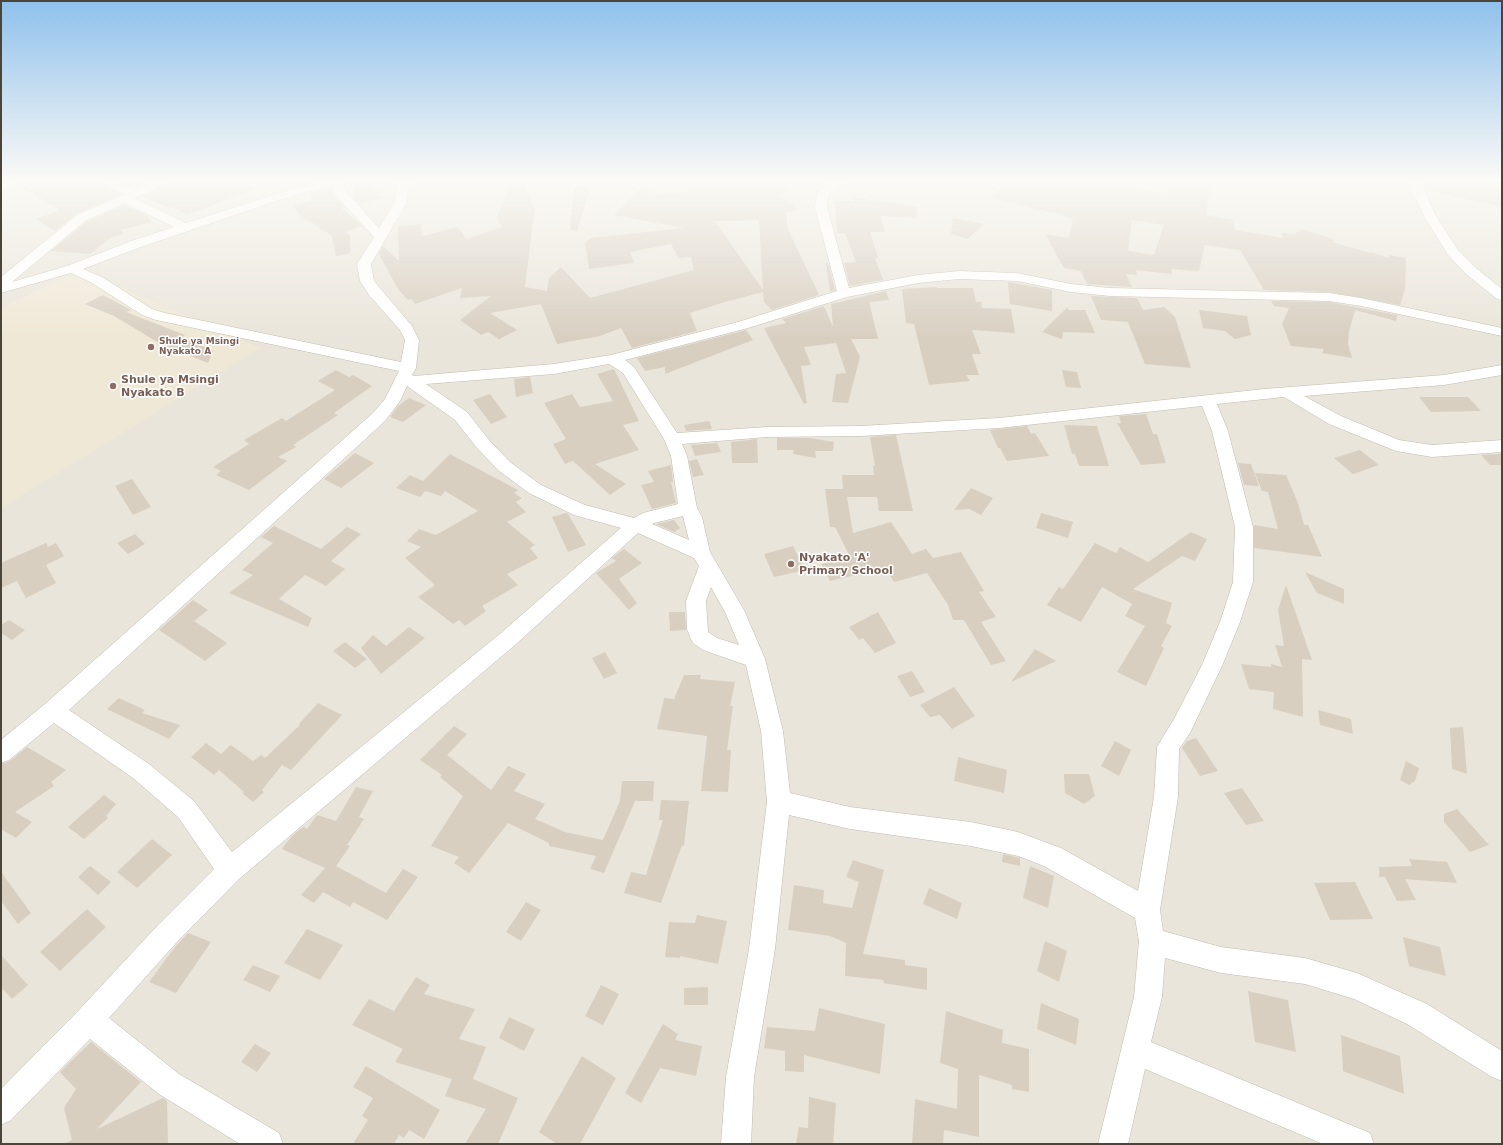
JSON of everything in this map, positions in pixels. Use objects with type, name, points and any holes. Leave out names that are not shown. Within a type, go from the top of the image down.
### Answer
[{"type":"street","points":[[1,284],[64,232]]},
{"type":"street","points":[[1,289],[72,268],[171,232]]},
{"type":"street","points":[[377,232],[381,237]]},
{"type":"street","points":[[1,753],[53,710],[379,417],[392,401],[408,375],[412,340],[407,329],[374,292],[367,281],[364,264],[367,256],[384,232]]},
{"type":"street","points":[[828,232],[844,293]]},
{"type":"street","points":[[1440,232],[1453,252],[1471,271],[1502,296]]},
{"type":"street","points":[[72,268],[97,280],[147,312],[161,317],[408,375],[554,369],[611,359],[743,325],[844,293],[887,284],[941,276],[1005,276],[1110,292],[1328,297],[1361,302],[1502,332]]},
{"type":"street","points":[[611,359],[622,364],[628,370],[672,439],[679,456],[688,508],[693,517],[705,560],[734,610],[755,659],[772,731],[779,802],[762,949],[740,1077],[736,1144]]},
{"type":"street","points":[[672,439],[767,432],[860,430],[999,423],[1286,392],[1431,381],[1502,370]]},
{"type":"street","points":[[408,375],[461,416],[483,444],[504,466],[535,489],[580,510],[636,525],[705,560]]},
{"type":"street","points":[[1286,392],[1335,420],[1396,445],[1432,451],[1502,446]]},
{"type":"street","points":[[1113,1144],[1148,997],[1152,968],[1152,940],[1147,910],[1166,797],[1168,747],[1182,726],[1212,666],[1230,622],[1243,582],[1244,527],[1225,456],[1220,430],[1208,400]]},
{"type":"street","points":[[1,1110],[89,1020],[167,934],[230,870],[508,639],[636,525],[649,518],[688,508]]},
{"type":"street","points":[[705,560],[696,601],[697,629],[700,637],[710,644],[755,659]]},
{"type":"street","points":[[53,710],[141,771],[186,809],[230,870]]},
{"type":"street","points":[[779,802],[850,818],[971,834],[1018,844],[1052,857],[1147,910]]},
{"type":"street","points":[[1152,940],[1221,960],[1305,971],[1357,986],[1417,1014],[1502,1067]]},
{"type":"street","points":[[89,1020],[169,1084],[268,1144]]},
{"type":"street","points":[[1136,1050],[1208,1082],[1359,1144]]},
{"type":"shaded area","points":[[1,232],[1502,232],[1502,1144],[1,1144]]},
{"type":"shaded area","points":[[80,270],[260,348],[1,508],[1,308]]},
{"type":"building","points":[[73,232],[123,232],[124,234],[110,238],[90,254],[51,251]]},
{"type":"building","points":[[327,232],[346,232],[350,236],[350,253],[336,256],[332,236]]},
{"type":"building","points":[[398,232],[422,232],[422,236],[436,232],[462,232],[466,239],[486,232],[532,232],[525,287],[547,291],[549,278],[561,267],[590,298],[694,270],[691,257],[679,258],[671,244],[630,252],[634,263],[589,269],[585,243],[591,238],[643,232],[723,232],[763,290],[760,232],[790,232],[819,295],[772,310],[764,302],[763,292],[725,302],[690,313],[697,331],[632,348],[621,328],[600,336],[557,344],[541,304],[490,313],[517,330],[499,339],[488,332],[481,335],[460,320],[491,296],[460,298],[462,288],[415,304],[412,299],[408,300],[398,289],[379,254],[383,246],[399,261]]},
{"type":"building","points":[[870,232],[878,258],[875,258],[883,280],[850,286],[844,263],[856,262],[845,233],[837,233]]},
{"type":"building","points":[[951,232],[975,232],[968,239],[951,234]]},
{"type":"building","points":[[1070,232],[1130,232],[1128,251],[1154,255],[1162,232],[1250,232],[1283,238],[1282,233],[1295,234],[1297,232],[1312,232],[1335,240],[1332,242],[1370,253],[1371,252],[1389,258],[1389,255],[1406,258],[1405,289],[1400,305],[1329,292],[1264,290],[1240,250],[1205,245],[1199,271],[1171,269],[1172,274],[1136,270],[1137,275],[1126,274],[1132,287],[1087,284],[1081,271],[1064,268],[1045,234],[1069,238]]},
{"type":"building","points":[[826,263],[828,263],[835,290],[830,292]]},
{"type":"building","points":[[1008,282],[1052,290],[1052,311],[1010,304]]},
{"type":"building","points":[[937,287],[973,288],[976,302],[981,302],[982,308],[1011,309],[1015,333],[972,330],[981,354],[972,354],[979,375],[966,375],[970,381],[929,385],[914,324],[906,323],[902,289]]},
{"type":"building","points":[[886,291],[889,300],[869,302],[878,339],[851,339],[860,357],[848,403],[832,402],[836,374],[846,373],[836,343],[804,347],[811,365],[801,366],[807,403],[804,404],[764,328],[786,323],[782,319],[824,306],[833,327],[831,304]]},
{"type":"building","points":[[103,295],[131,310],[126,312],[185,335],[182,337],[213,351],[208,363],[159,343],[114,316],[85,304]]},
{"type":"building","points":[[1091,296],[1137,298],[1143,310],[1164,307],[1175,317],[1191,368],[1145,364],[1128,322],[1101,320]]},
{"type":"building","points":[[1271,301],[1329,302],[1397,315],[1396,321],[1355,310],[1349,331],[1348,344],[1352,358],[1322,353],[1324,349],[1291,346],[1282,324],[1289,308],[1274,306]]},
{"type":"building","points":[[1068,307],[1068,310],[1085,310],[1095,333],[1063,332],[1062,339],[1042,332]]},
{"type":"building","points":[[1199,310],[1247,316],[1251,335],[1235,339],[1225,331],[1203,328]]},
{"type":"building","points":[[746,330],[753,340],[665,374],[665,367],[645,371],[637,358]]},
{"type":"building","points":[[614,369],[639,421],[623,425],[639,450],[595,464],[626,484],[610,495],[573,461],[565,464],[553,444],[566,439],[544,403],[572,394],[580,407],[613,401],[597,374]]},
{"type":"building","points":[[336,370],[349,377],[353,375],[372,386],[334,413],[338,415],[293,445],[296,447],[278,457],[287,461],[249,490],[216,475],[221,471],[213,467],[249,444],[244,440],[282,418],[286,421],[335,390],[318,381]]},
{"type":"building","points":[[1062,370],[1077,372],[1081,388],[1066,387]]},
{"type":"building","points":[[530,377],[533,393],[516,397],[514,379]]},
{"type":"building","points":[[490,394],[507,417],[491,424],[473,400]]},
{"type":"building","points":[[1419,397],[1468,397],[1481,411],[1431,412]]},
{"type":"building","points":[[409,398],[426,405],[403,422],[390,417],[398,406]]},
{"type":"building","points":[[1146,414],[1153,434],[1157,434],[1166,463],[1141,465],[1117,423],[1121,423],[1119,416]]},
{"type":"building","points":[[709,421],[712,429],[686,431],[684,425]]},
{"type":"building","points":[[1064,425],[1097,426],[1109,466],[1079,466],[1075,454],[1072,454]]},
{"type":"building","points":[[1027,426],[1031,434],[1035,433],[1049,456],[1007,461],[1000,448],[998,448],[990,430]]},
{"type":"building","points":[[896,435],[913,511],[879,511],[877,497],[847,497],[853,533],[891,522],[912,554],[926,549],[933,558],[961,552],[984,591],[979,592],[996,617],[981,622],[1006,661],[991,665],[964,620],[953,620],[948,605],[927,573],[894,582],[885,568],[830,581],[821,564],[850,557],[835,527],[830,527],[825,489],[843,489],[842,475],[874,475],[873,466],[875,466],[870,437]]},
{"type":"building","points":[[777,438],[810,438],[834,442],[833,451],[815,451],[816,458],[793,454],[794,450],[777,450]]},
{"type":"building","points":[[757,439],[758,463],[732,463],[731,442]]},
{"type":"building","points":[[717,443],[721,452],[695,456],[691,445]]},
{"type":"building","points":[[1360,450],[1379,465],[1353,474],[1334,458]]},
{"type":"building","points":[[355,453],[374,463],[341,488],[324,479]]},
{"type":"building","points":[[450,454],[518,490],[514,493],[522,498],[516,502],[526,512],[507,522],[535,545],[530,548],[538,558],[507,574],[518,585],[482,606],[486,611],[465,626],[459,620],[453,624],[418,597],[435,585],[405,558],[421,547],[407,541],[419,529],[436,535],[478,511],[445,491],[441,496],[425,491],[420,497],[396,488],[410,475],[423,481]]},
{"type":"building","points":[[1502,454],[1502,465],[1490,465],[1481,455]]},
{"type":"building","points":[[697,459],[704,475],[693,477],[689,461]]},
{"type":"building","points":[[1238,463],[1251,464],[1259,486],[1244,485]]},
{"type":"building","points":[[671,465],[673,482],[671,482],[676,503],[652,509],[641,485],[654,482],[648,471]]},
{"type":"building","points":[[1255,473],[1286,475],[1298,503],[1304,525],[1308,525],[1322,557],[1254,548],[1254,525],[1278,529],[1268,492],[1262,491]]},
{"type":"building","points":[[132,479],[151,507],[133,515],[115,486]]},
{"type":"building","points":[[971,488],[993,498],[981,515],[969,509],[954,510]]},
{"type":"building","points":[[566,513],[586,545],[568,552],[552,517]]},
{"type":"building","points":[[1041,513],[1073,522],[1068,538],[1036,528]]},
{"type":"building","points":[[674,520],[680,528],[674,532],[656,524]]},
{"type":"building","points":[[274,526],[321,549],[347,527],[361,534],[331,561],[345,569],[326,586],[305,575],[279,599],[312,618],[308,627],[229,593],[253,575],[242,570],[273,543],[261,537]]},
{"type":"building","points":[[1191,532],[1207,539],[1195,561],[1182,556],[1133,589],[1172,603],[1166,623],[1172,626],[1161,646],[1164,648],[1146,686],[1117,672],[1145,626],[1125,616],[1132,604],[1102,587],[1081,622],[1047,605],[1059,587],[1063,589],[1095,543],[1116,553],[1120,547],[1148,562]]},
{"type":"building","points":[[135,534],[145,544],[128,554],[117,543]]},
{"type":"building","points":[[46,543],[48,547],[56,543],[64,556],[46,565],[56,583],[26,598],[17,581],[1,588],[1,563]]},
{"type":"building","name":"Nyakato 'A' Primary School","points":[[793,546],[805,570],[774,577],[764,554]]},
{"type":"building","points":[[624,549],[642,563],[619,579],[637,603],[629,610],[596,573],[616,561],[612,558]]},
{"type":"building","points":[[1305,572],[1344,589],[1344,604],[1317,593]]},
{"type":"building","points":[[1286,585],[1312,660],[1302,659],[1303,717],[1273,709],[1274,692],[1249,689],[1241,664],[1271,667],[1271,664],[1282,667],[1275,645],[1284,646],[1278,610]]},
{"type":"building","points":[[193,600],[208,610],[194,621],[227,643],[205,661],[159,630]]},
{"type":"building","points":[[669,612],[685,612],[686,630],[670,631]]},
{"type":"building","points":[[878,612],[896,643],[875,653],[863,638],[859,640],[849,627]]},
{"type":"building","points":[[9,620],[25,630],[12,640],[1,633],[1,625]]},
{"type":"building","points":[[409,627],[425,638],[381,674],[361,648],[373,635],[386,646]]},
{"type":"building","points":[[345,642],[367,659],[355,668],[333,651]]},
{"type":"building","points":[[1035,649],[1056,661],[1011,682]]},
{"type":"building","points":[[605,652],[617,673],[604,679],[592,658]]},
{"type":"building","points":[[912,671],[925,692],[910,697],[897,676]]},
{"type":"building","points":[[684,675],[701,675],[700,679],[735,682],[730,706],[733,706],[727,750],[731,750],[728,792],[701,791],[707,736],[657,729],[664,698],[674,699]]},
{"type":"building","points":[[954,687],[975,716],[952,729],[940,715],[930,717],[920,705]]},
{"type":"building","points":[[119,698],[145,710],[142,713],[180,725],[169,739],[107,709]]},
{"type":"building","points":[[318,703],[342,715],[291,770],[282,765],[262,790],[264,792],[253,802],[219,770],[214,775],[191,757],[206,743],[221,754],[231,745],[253,761],[261,755],[265,758],[300,725],[299,724]]},
{"type":"building","points":[[1318,710],[1351,719],[1353,734],[1320,725]]},
{"type":"building","points":[[454,726],[467,734],[447,755],[491,790],[508,766],[526,774],[514,791],[545,804],[535,819],[565,832],[603,840],[620,801],[622,781],[654,781],[653,801],[635,801],[604,873],[590,869],[596,856],[549,846],[549,843],[508,823],[469,873],[454,863],[459,857],[431,846],[463,796],[440,777],[442,775],[420,760]]},
{"type":"building","points":[[1463,727],[1467,774],[1452,769],[1450,728]]},
{"type":"building","points":[[1196,738],[1218,771],[1200,776],[1182,748],[1187,741]]},
{"type":"building","points":[[1115,741],[1131,750],[1119,776],[1101,766]]},
{"type":"building","points":[[27,747],[66,770],[51,782],[54,786],[15,812],[32,822],[16,838],[1,829],[1,764],[10,761]]},
{"type":"building","points":[[958,757],[1007,770],[1004,793],[954,781]]},
{"type":"building","points":[[1406,761],[1419,768],[1415,781],[1409,785],[1400,780]]},
{"type":"building","points":[[1064,774],[1089,774],[1095,796],[1084,804],[1065,793]]},
{"type":"building","points":[[356,787],[373,791],[359,817],[364,819],[347,845],[350,846],[336,866],[386,893],[403,869],[418,877],[387,920],[353,902],[350,907],[323,892],[314,903],[301,895],[325,868],[282,849],[292,836],[303,827],[307,829],[317,815],[336,821]]},
{"type":"building","points":[[1242,788],[1264,821],[1246,825],[1224,793]]},
{"type":"building","points":[[104,795],[116,804],[106,816],[108,818],[84,839],[68,827]]},
{"type":"building","points":[[661,800],[689,801],[684,846],[682,845],[661,903],[624,893],[631,872],[646,875],[663,820],[659,820]]},
{"type":"building","points":[[1457,809],[1489,845],[1470,852],[1444,822],[1444,814]]},
{"type":"building","points":[[152,839],[172,855],[137,888],[117,872]]},
{"type":"building","points":[[1003,854],[1020,858],[1020,866],[1002,862]]},
{"type":"building","points":[[1409,859],[1447,862],[1457,883],[1405,879],[1416,900],[1397,901],[1385,877],[1379,877],[1379,867],[1412,866]]},
{"type":"building","points":[[853,860],[884,870],[863,954],[905,960],[905,965],[927,968],[927,990],[883,983],[884,980],[845,976],[846,943],[830,936],[788,930],[794,885],[824,890],[823,903],[852,908],[859,882],[846,877]]},
{"type":"building","points":[[90,866],[111,882],[98,895],[78,877]]},
{"type":"building","points":[[1030,866],[1054,876],[1048,908],[1023,898]]},
{"type":"building","points":[[1,872],[31,913],[18,924],[1,901]]},
{"type":"building","points":[[1355,882],[1373,919],[1330,920],[1314,883]]},
{"type":"building","points":[[929,888],[962,903],[957,919],[923,904]]},
{"type":"building","points":[[526,902],[541,910],[521,941],[506,932]]},
{"type":"building","points":[[87,909],[106,927],[60,971],[40,952]]},
{"type":"building","points":[[697,915],[727,921],[718,964],[680,956],[680,958],[665,957],[669,922],[695,923]]},
{"type":"building","points":[[307,929],[343,945],[320,980],[284,963]]},
{"type":"building","points":[[188,933],[211,942],[176,993],[149,982],[175,947]]},
{"type":"building","points":[[1403,937],[1440,947],[1446,976],[1409,966]]},
{"type":"building","points":[[1045,941],[1067,951],[1059,982],[1037,971]]},
{"type":"building","points":[[1,955],[28,985],[12,999],[1,987]]},
{"type":"building","points":[[253,965],[280,976],[270,992],[243,980]]},
{"type":"building","points":[[416,977],[430,985],[424,994],[475,1009],[459,1039],[486,1047],[473,1079],[518,1098],[498,1144],[465,1144],[486,1109],[445,1096],[452,1079],[395,1062],[403,1049],[352,1025],[369,999],[394,1011]]},
{"type":"building","points":[[601,985],[619,994],[603,1025],[585,1016]]},
{"type":"building","points":[[708,987],[708,1005],[684,1005],[684,988]]},
{"type":"building","points":[[1248,991],[1288,1000],[1296,1052],[1255,1042]]},
{"type":"building","points":[[1041,1003],[1079,1019],[1076,1045],[1037,1029]]},
{"type":"building","points":[[819,1008],[885,1024],[880,1074],[804,1055],[804,1072],[785,1071],[785,1051],[764,1048],[767,1027],[815,1031]]},
{"type":"building","points":[[946,1011],[1003,1030],[1002,1043],[1029,1049],[1029,1092],[1012,1089],[1012,1085],[979,1075],[979,1137],[944,1130],[943,1144],[912,1144],[915,1099],[957,1109],[958,1069],[940,1063]]},
{"type":"building","points":[[509,1017],[535,1029],[524,1051],[499,1038]]},
{"type":"building","points":[[663,1024],[678,1034],[675,1040],[702,1046],[696,1076],[660,1068],[641,1103],[625,1093]]},
{"type":"building","points":[[1341,1035],[1400,1056],[1404,1094],[1343,1071]]},
{"type":"building","points":[[91,1042],[141,1082],[97,1129],[163,1098],[167,1101],[168,1144],[63,1144],[72,1140],[64,1108],[76,1089],[60,1072]]},
{"type":"building","points":[[255,1044],[271,1053],[257,1072],[241,1062]]},
{"type":"building","points":[[582,1056],[616,1078],[580,1144],[557,1144],[539,1132]]},
{"type":"building","points":[[366,1066],[440,1110],[424,1139],[409,1130],[404,1138],[399,1135],[394,1144],[353,1144],[368,1120],[362,1116],[373,1098],[353,1087]]},
{"type":"building","points":[[809,1097],[836,1103],[833,1144],[796,1144],[799,1127],[808,1128]]},
{"type":"place","name":"Shule ya Msingi Nyakato A","points":[[151,347]]},
{"type":"place","name":"Shule ya Msingi Nyakato B","points":[[113,386]]},
{"type":"place","name":"Nyakato 'A' Primary School","points":[[791,564]]}]
